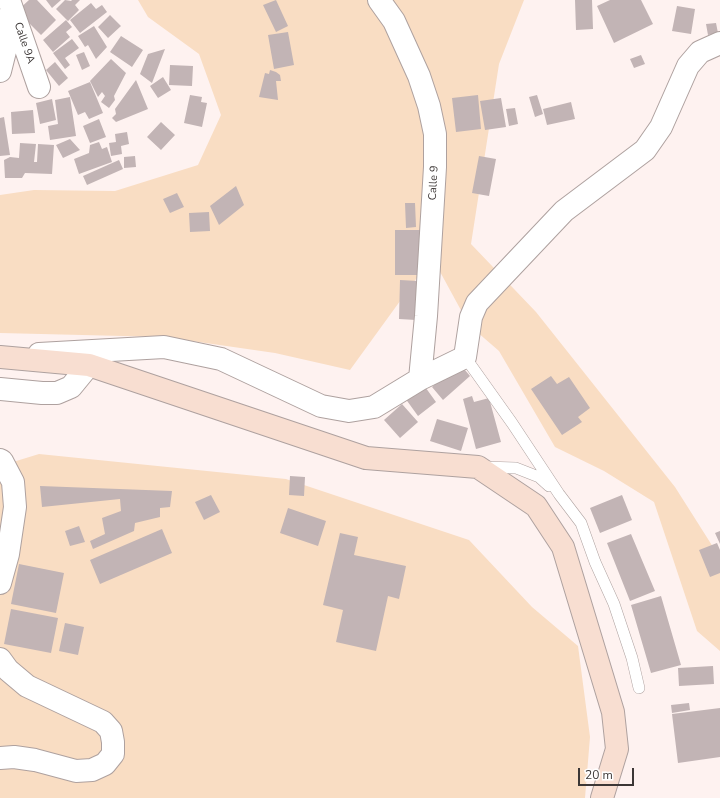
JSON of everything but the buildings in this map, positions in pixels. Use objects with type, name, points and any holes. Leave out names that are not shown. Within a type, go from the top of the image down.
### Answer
[{"type":"main road","points":[[0,356],[89,365],[366,458],[478,467],[536,506],[563,547],[613,712],[617,749],[602,798]]},
{"type":"street","name":"Calle 9","points":[[379,0],[394,21],[419,76],[429,106],[435,134],[433,206],[426,316],[420,379]]},
{"type":"street","points":[[0,71],[8,39],[10,4]]},
{"type":"street","name":"Calle 9A","points":[[10,4],[39,87]]},
{"type":"street","points":[[0,356],[164,347],[221,359],[321,406],[348,412],[374,407],[420,379],[465,357],[471,317],[477,303],[564,211],[645,150],[661,127],[688,66],[700,52],[720,43]]},
{"type":"street","points":[[0,389],[58,393],[71,387],[89,365]]},
{"type":"street","points":[[0,460],[2,461],[13,482],[15,507],[8,554],[0,583]]},
{"type":"street","points":[[0,658],[8,670],[27,686],[103,722],[111,731],[113,742],[113,754],[105,764],[92,770],[76,771],[36,760],[14,757],[0,758]]},
{"type":"lane","points":[[465,357],[512,423],[559,494],[581,523],[595,562],[614,604],[632,658],[639,688]]},
{"type":"lane","points":[[478,467],[516,468],[539,477],[559,494]]},
{"type":"shaded area","points":[[138,0],[524,0],[499,64],[471,244],[536,312],[675,487],[720,558],[720,651],[697,631],[654,502],[604,471],[555,447],[499,351],[469,325],[432,257],[350,370],[275,353],[164,337],[0,333],[0,195],[34,190],[115,191],[198,165],[221,115],[199,54],[148,17]]},
{"type":"shaded area","points":[[39,454],[286,479],[469,540],[532,607],[578,646],[590,737],[585,798],[0,798],[0,466]]}]
